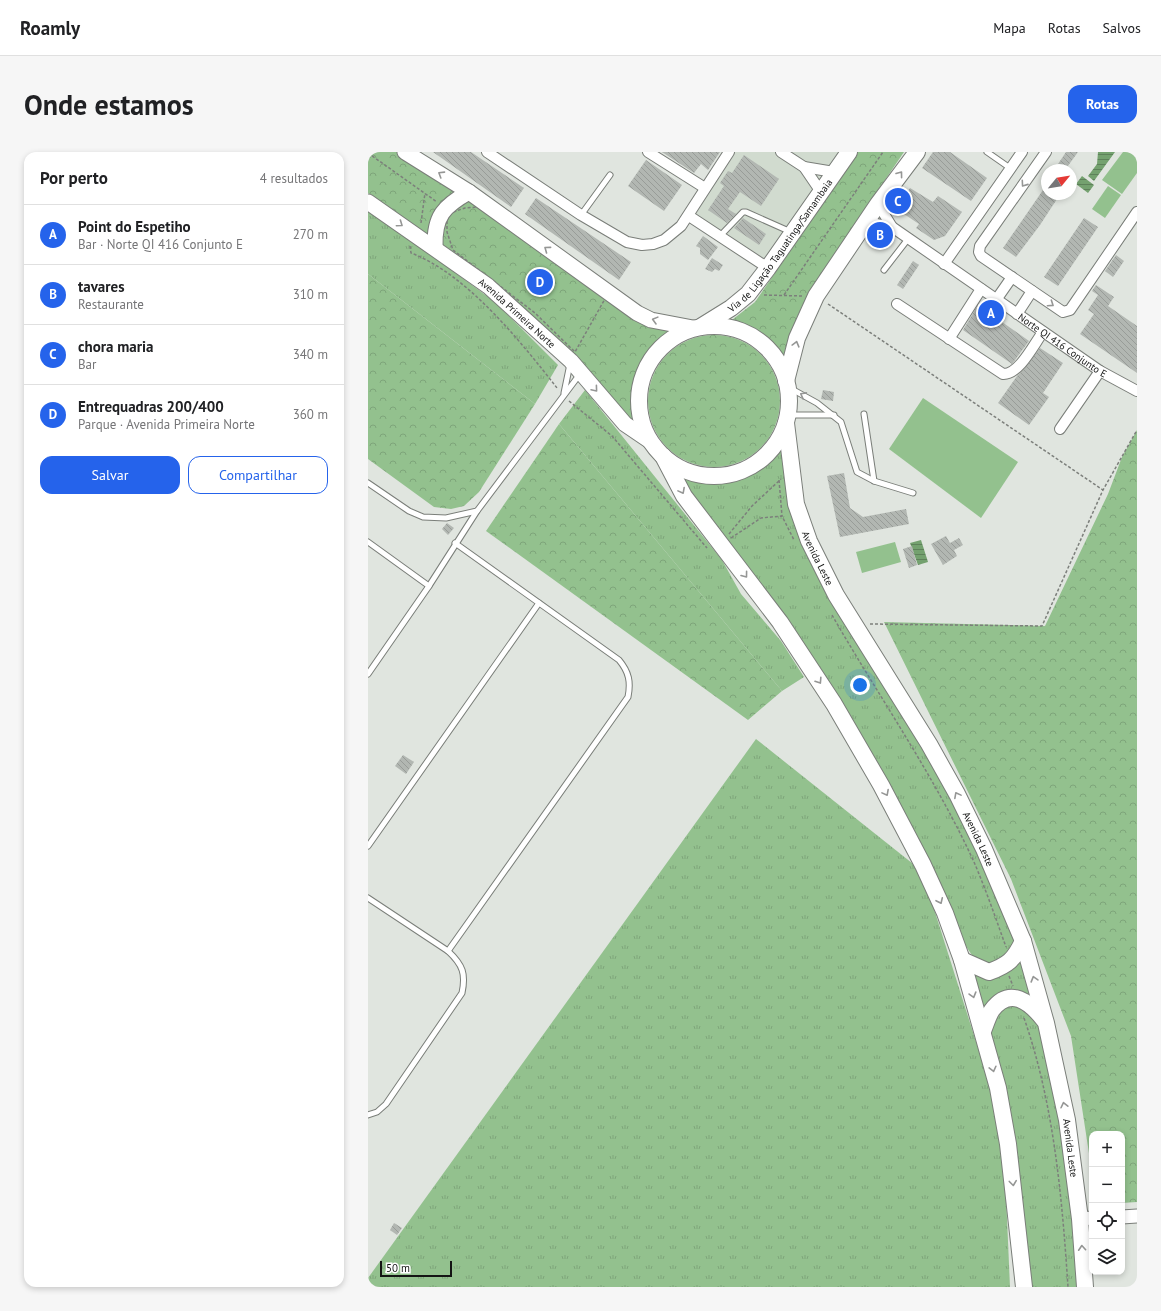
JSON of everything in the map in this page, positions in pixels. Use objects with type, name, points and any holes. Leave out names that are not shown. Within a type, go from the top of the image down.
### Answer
[{"type":"main road","points":[[405,152],[469,192],[637,313],[651,320],[697,327],[722,326],[744,332],[763,344],[777,361],[787,384]]},
{"type":"main road","name":"Via de Ligação Taguatinga/Samambaia","points":[[663,456],[650,441],[641,419],[640,412],[639,396],[644,373],[655,353],[672,338],[697,327],[731,308],[748,294],[768,268],[849,152]]},
{"type":"main road","points":[[787,384],[797,338],[822,300],[866,222],[917,152]]},
{"type":"main road","points":[[435,247],[434,232],[436,223],[445,208],[453,201],[469,192]]},
{"type":"main road","name":"Avenida Primeira Norte","points":[[368,202],[435,247],[488,286],[571,361],[625,424],[650,441]]},
{"type":"main road","name":"Avenida Leste","points":[[787,384],[787,419],[795,497],[802,524],[809,541],[836,595],[929,744],[957,794],[984,849],[1022,941],[1046,1023],[1086,1219],[1085,1287]]},
{"type":"main road","points":[[663,456],[681,468],[702,475],[723,476],[744,470],[762,458],[777,442],[787,419]]},
{"type":"main road","points":[[663,456],[684,496],[780,622],[834,704],[881,785],[923,865],[945,913],[962,960],[998,1088],[1008,1144],[1024,1287]]},
{"type":"main road","points":[[962,960],[989,972],[1006,966],[1016,954],[1022,941]]},
{"type":"main road","points":[[983,1031],[992,1010],[1002,1001],[1017,998],[1026,1001],[1036,1010],[1046,1023]]},
{"type":"street","points":[[487,152],[581,215],[627,242],[642,245],[653,244],[664,240],[681,226],[689,216],[705,188],[729,152]]},
{"type":"street","points":[[781,152],[804,167],[821,192]]},
{"type":"street","points":[[944,264],[1022,152]]},
{"type":"street","points":[[1046,152],[980,246],[979,252],[981,256],[1063,312],[1070,310],[1137,212]]},
{"type":"street","points":[[653,153],[705,188]]},
{"type":"street","points":[[804,167],[834,172]]},
{"type":"street","name":"Norte QI 416 Conjunto E","points":[[878,204],[892,227],[908,239],[1100,371],[1131,390],[1137,391]]},
{"type":"street","points":[[689,216],[768,268]]},
{"type":"street","name":"Norte QI 416 Conjunto E","points":[[866,222],[892,227]]},
{"type":"street","points":[[996,300],[1012,277]]},
{"type":"street","points":[[949,339],[981,290]]},
{"type":"street","points":[[1017,314],[1032,291]]},
{"type":"street","points":[[896,304],[1003,374],[1008,374],[1018,368],[1043,332]]},
{"type":"street","points":[[1060,429],[1100,371]]},
{"type":"street","points":[[1125,1217],[1137,1216]]},
{"type":"lane","points":[[987,152],[1010,168]]},
{"type":"lane","points":[[581,215],[610,175]]},
{"type":"lane","points":[[720,236],[746,212],[792,233]]},
{"type":"lane","points":[[884,270],[908,239]]},
{"type":"lane","points":[[563,396],[571,361]]},
{"type":"lane","points":[[368,674],[429,586],[455,543],[477,511],[581,373]]},
{"type":"lane","points":[[787,384],[834,415],[844,428],[857,472],[874,481],[913,493]]},
{"type":"lane","points":[[864,414],[874,481]]},
{"type":"lane","points":[[787,419],[834,415]]},
{"type":"lane","points":[[368,483],[410,511],[423,517],[446,518],[477,511]]},
{"type":"lane","points":[[368,542],[429,586]]},
{"type":"lane","points":[[448,951],[628,697],[630,687],[629,677],[619,660],[455,543]]},
{"type":"lane","points":[[368,846],[539,603]]},
{"type":"lane","points":[[368,898],[448,951],[459,960],[463,971],[464,982],[462,994],[386,1104],[377,1112],[368,1115]]},
{"type":"path","points":[[784,295],[883,152]]},
{"type":"path","points":[[368,154],[445,208]]},
{"type":"path","points":[[425,193],[420,226],[409,248],[411,253],[452,277],[478,299],[520,340],[563,396],[612,436],[693,534],[708,550],[713,548]]},
{"type":"path","points":[[479,207],[606,297],[575,352],[535,313],[454,250],[447,232],[446,221],[450,213],[465,208],[479,207]]},
{"type":"path","points":[[748,294],[784,295],[822,300],[1103,490]]},
{"type":"path","points":[[854,624],[1042,626],[1103,490],[1137,430]]},
{"type":"path","points":[[728,536],[752,506],[784,477]]},
{"type":"path","points":[[779,480],[782,516],[795,542]]},
{"type":"path","points":[[729,539],[761,518],[782,516]]},
{"type":"path","points":[[832,614],[900,725],[946,807],[974,862],[1007,950],[1006,966],[1031,1041],[1050,1120],[1064,1228],[1068,1287]]},
{"type":"shaded area","points":[[733,152],[850,152],[776,265],[694,218],[708,186]]},
{"type":"shaded area","points":[[1098,152],[1115,152],[1094,181],[1088,176],[1097,164]]},
{"type":"shaded area","points":[[1082,176],[1094,185],[1088,193],[1077,185]]},
{"type":"shaded area","points":[[921,540],[928,562],[918,565],[910,543]]},
{"type":"green space","points":[[368,152],[406,152],[637,312],[688,328],[661,343],[644,368],[634,401],[644,434],[586,368],[452,251],[368,193]]},
{"type":"green space","points":[[858,152],[904,152],[819,277],[801,308],[791,333],[784,365],[779,357],[761,338],[746,329],[728,323],[755,302]]},
{"type":"green space","points":[[1123,152],[1137,152],[1137,173],[1122,194],[1102,180]]},
{"type":"green space","points":[[1108,186],[1121,195],[1105,218],[1092,209]]},
{"type":"green space","points":[[368,209],[495,302],[558,365],[535,404],[368,274]]},
{"type":"green space","points":[[368,274],[535,404],[479,492],[464,506],[451,509],[434,507],[368,459]]},
{"type":"green space","points":[[714,335],[727,336],[739,340],[751,346],[761,354],[769,364],[775,376],[779,388],[779,414],[775,426],[769,438],[761,448],[751,456],[739,462],[727,466],[714,467],[701,466],[689,462],[677,456],[667,448],[659,438],[653,426],[649,414],[648,401],[649,388],[653,376],[659,364],[667,354],[677,346],[689,340],[701,336]]},
{"type":"green space","points":[[585,390],[722,560],[741,594],[781,641],[804,677],[782,691],[559,424]]},
{"type":"green space","points":[[923,398],[1018,462],[981,518],[889,449]]},
{"type":"green space","points":[[559,424],[782,691],[748,720],[486,531]]},
{"type":"green space","points":[[785,427],[813,537],[975,846],[1014,934],[1019,956],[1007,968],[976,961],[963,942],[835,703],[669,463],[694,474],[724,476],[737,473],[759,461],[769,451]]},
{"type":"green space","points":[[1137,430],[1137,1202],[1125,1203],[1125,1131],[1089,1131],[1089,1153],[1071,1036],[1011,879],[884,622],[1045,626],[1108,494],[1122,457]]},
{"type":"green space","points":[[895,542],[901,562],[862,573],[856,552]]},
{"type":"green space","points":[[756,739],[922,871],[1003,1127],[1010,1287],[368,1287],[368,1278]]},
{"type":"green space","points":[[963,945],[975,962],[990,971],[1020,957],[1039,1008],[1028,998],[994,1012],[990,1031]]},
{"type":"green space","points":[[1009,999],[1044,1021],[1073,1217],[1078,1287],[1031,1287],[990,1032],[995,1013]]},
{"type":"building","points":[[433,152],[471,152],[524,188],[511,207]]},
{"type":"building","points":[[662,152],[720,152],[708,170],[701,164],[694,173]]},
{"type":"building","points":[[933,152],[950,152],[987,178],[971,201],[922,168]]},
{"type":"building","points":[[1066,152],[1078,152],[1069,164],[1058,164]]},
{"type":"building","points":[[744,155],[779,179],[761,206],[740,192],[728,209],[736,214],[727,223],[708,210],[724,186],[720,183],[728,171],[732,173]]},
{"type":"building","points":[[646,160],[682,185],[664,211],[628,186]]},
{"type":"building","points":[[910,188],[933,202],[938,196],[962,212],[945,236],[934,240],[916,228],[919,224],[904,214],[900,192],[905,196]]},
{"type":"building","points":[[1041,193],[1041,200],[1056,200],[1016,257],[1003,248]]},
{"type":"building","points":[[536,198],[631,262],[619,280],[525,214]]},
{"type":"building","points":[[743,218],[766,234],[759,245],[734,228]]},
{"type":"building","points":[[1084,218],[1098,227],[1058,286],[1044,277]]},
{"type":"building","points":[[703,236],[718,247],[708,260],[700,254],[700,248],[696,246]]},
{"type":"building","points":[[1116,255],[1124,261],[1113,277],[1105,271]]},
{"type":"building","points":[[712,258],[723,265],[719,271],[715,269],[712,272],[705,269]]},
{"type":"building","points":[[913,261],[919,265],[903,289],[897,285]]},
{"type":"building","points":[[1096,285],[1114,297],[1108,306],[1137,326],[1137,373],[1080,334],[1094,314],[1088,310],[1098,295],[1092,291]]},
{"type":"building","points":[[978,305],[1029,341],[1012,364],[963,330]]},
{"type":"building","points":[[1040,348],[1063,363],[1043,393],[1049,397],[1029,425],[998,403],[1017,376]]},
{"type":"building","points":[[823,390],[834,392],[833,401],[821,399]]},
{"type":"building","points":[[844,473],[850,508],[863,517],[906,509],[909,524],[840,537],[827,476]]},
{"type":"building","points":[[447,523],[454,528],[448,535],[442,529]]},
{"type":"building","points":[[946,536],[950,543],[959,538],[963,545],[954,550],[957,556],[943,565],[931,544]]},
{"type":"building","points":[[912,546],[917,565],[909,568],[903,549]]},
{"type":"building","points":[[403,755],[414,762],[406,774],[395,766]]},
{"type":"building","points":[[394,1223],[402,1228],[397,1235],[390,1230]]},
{"type":"place","name":"chora maria","points":[[898,201]]},
{"type":"place","name":"tavares","points":[[880,235]]},
{"type":"place","name":"Entrequadras 200/400","points":[[540,282]]},
{"type":"place","name":"Point do Espetiho","points":[[991,313]]}]
